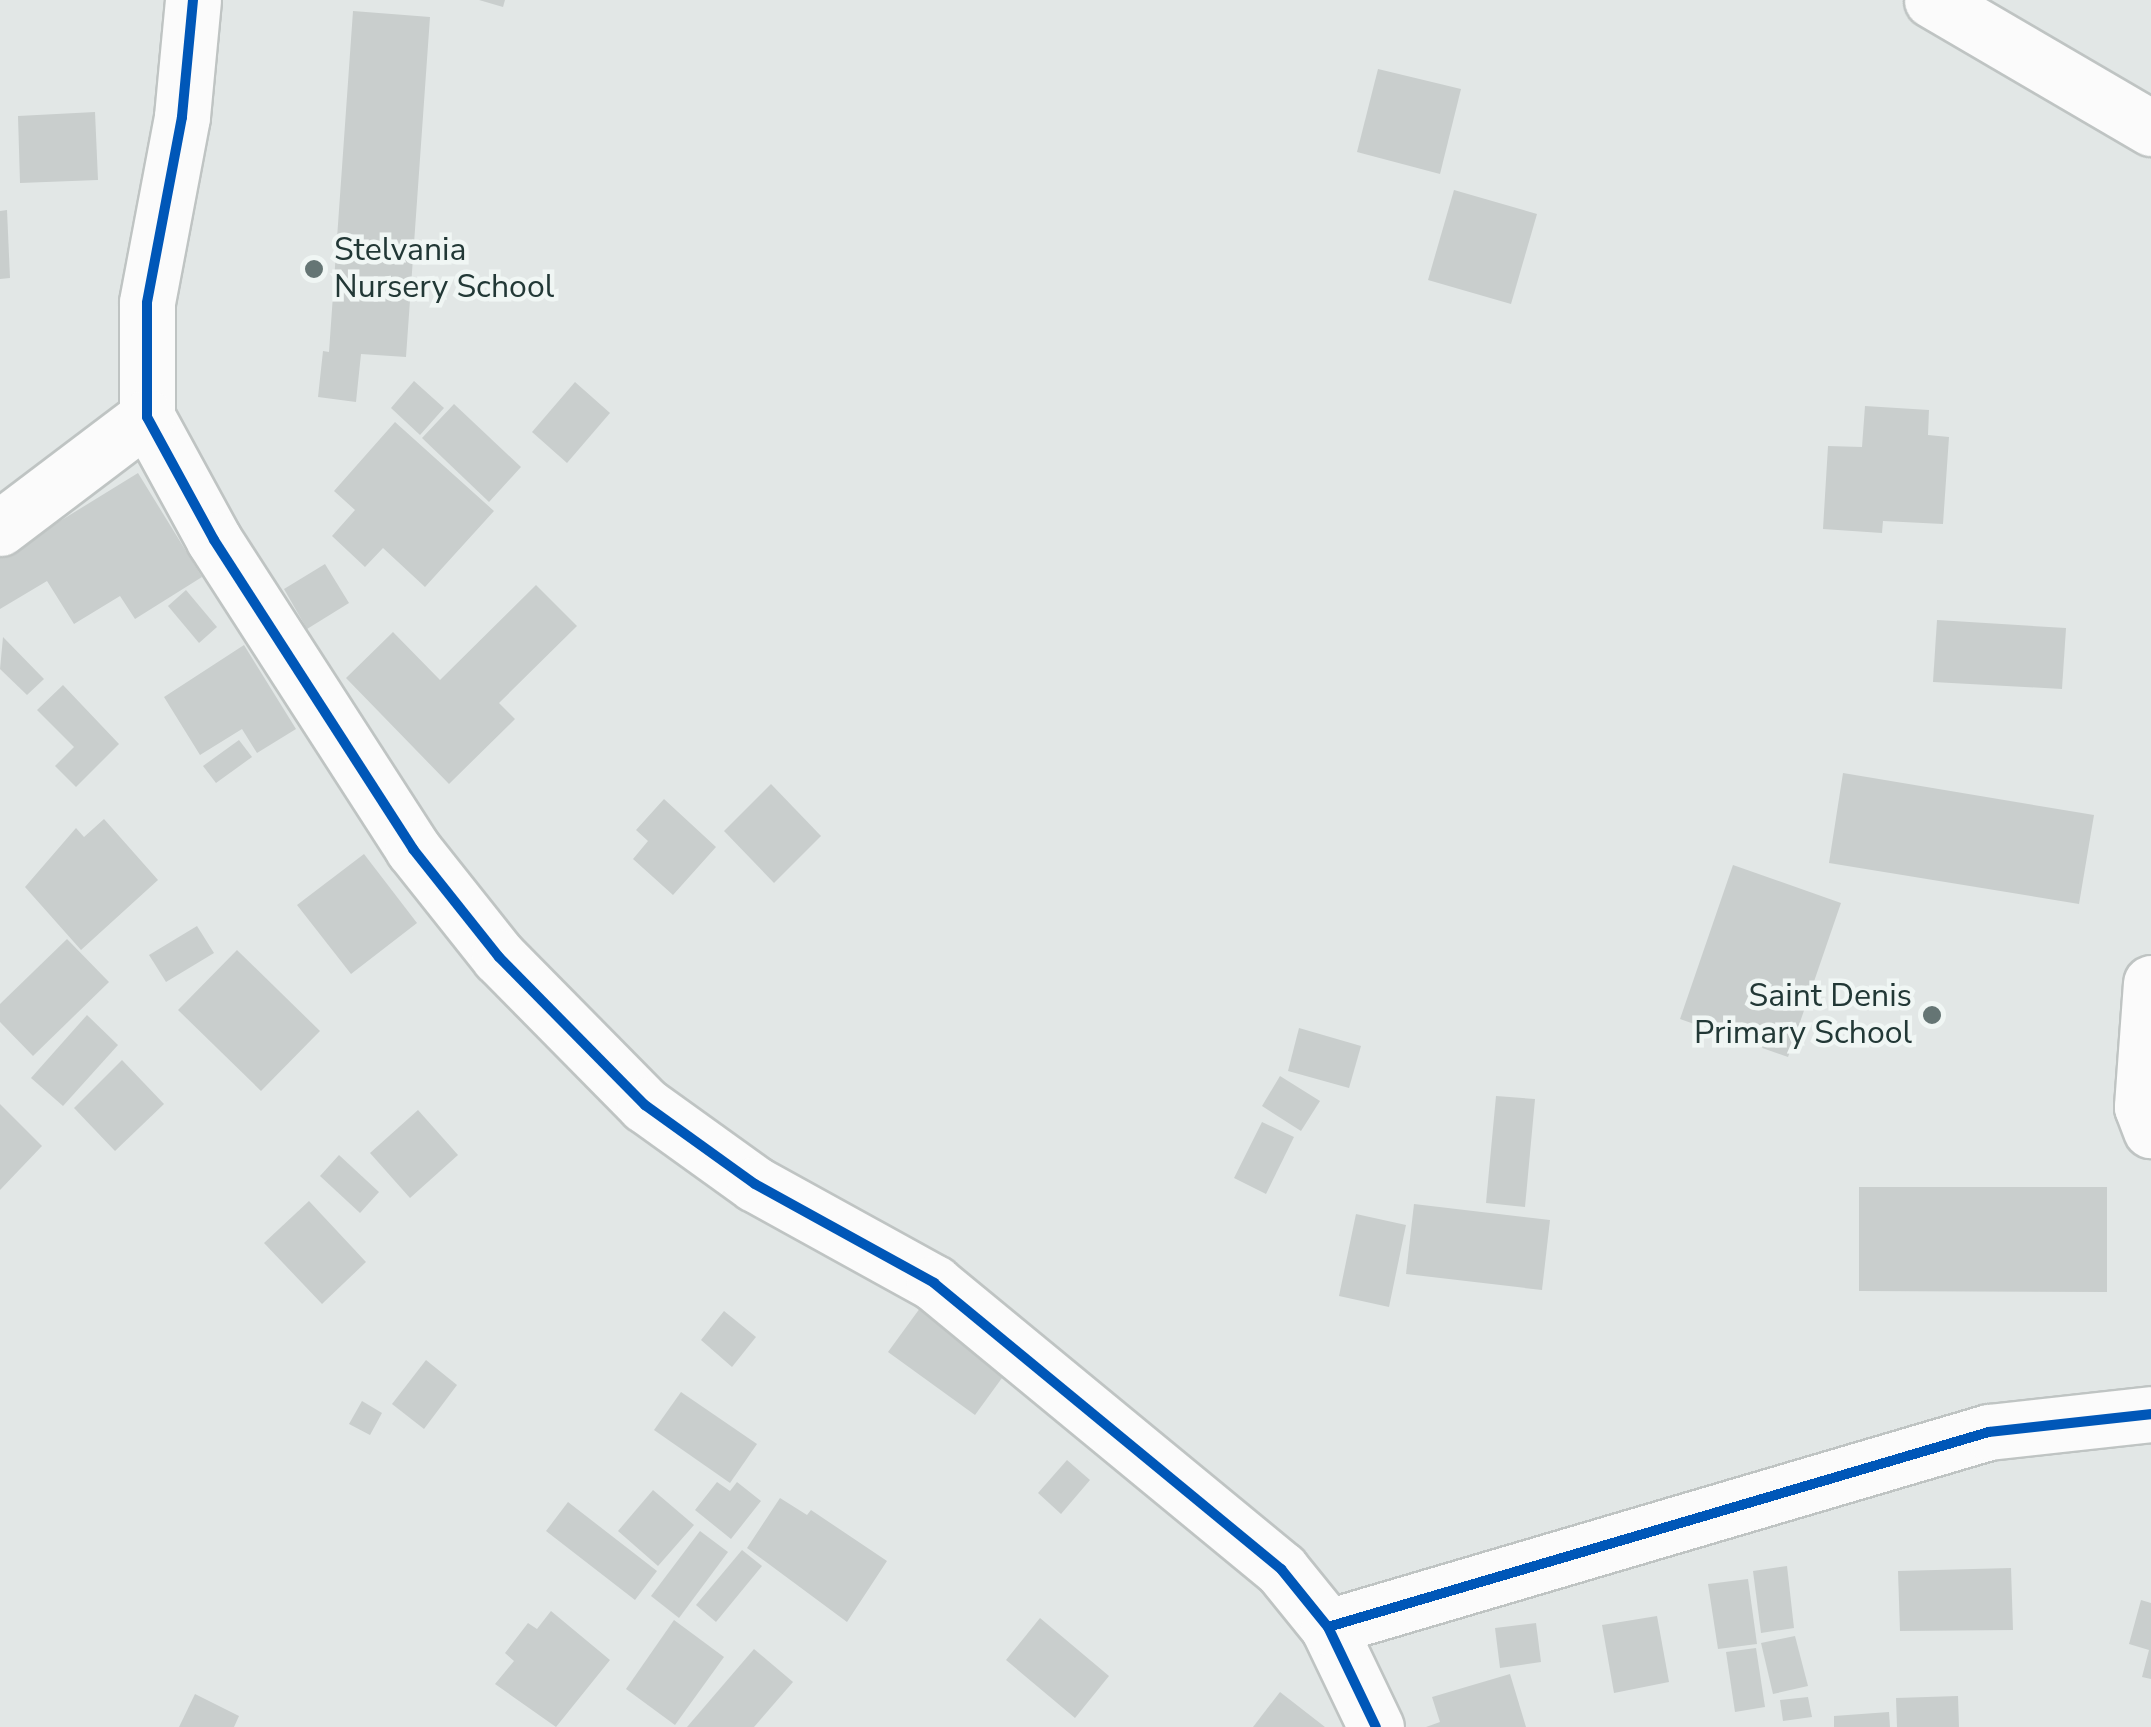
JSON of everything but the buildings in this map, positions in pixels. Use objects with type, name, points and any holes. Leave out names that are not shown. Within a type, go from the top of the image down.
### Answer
[{"type":"street","points":[[193,0],[182,117],[146,303],[147,417],[214,540],[413,849],[499,956],[645,1104],[755,1184],[934,1283],[1282,1569],[1328,1627],[1376,1727]]},
{"type":"street","points":[[1932,0],[2151,128]]},
{"type":"street","points":[[0,528],[147,417]]},
{"type":"street","points":[[2151,982],[2142,1108],[2151,1130]]},
{"type":"street","points":[[1328,1627],[1989,1432],[2151,1414]]},
{"type":"cycle path","points":[[193,0],[182,117],[147,303],[147,417],[214,540],[413,849],[499,957],[645,1105],[755,1184],[934,1283],[1281,1569],[1328,1627],[1376,1727]]},
{"type":"cycle path","points":[[1328,1627],[1989,1432],[2151,1414]]},
{"type":"place","name":"Stelvania Nursery School","points":[[314,269]]},
{"type":"place","name":"Saint Denis Primary School","points":[[1932,1015]]}]
